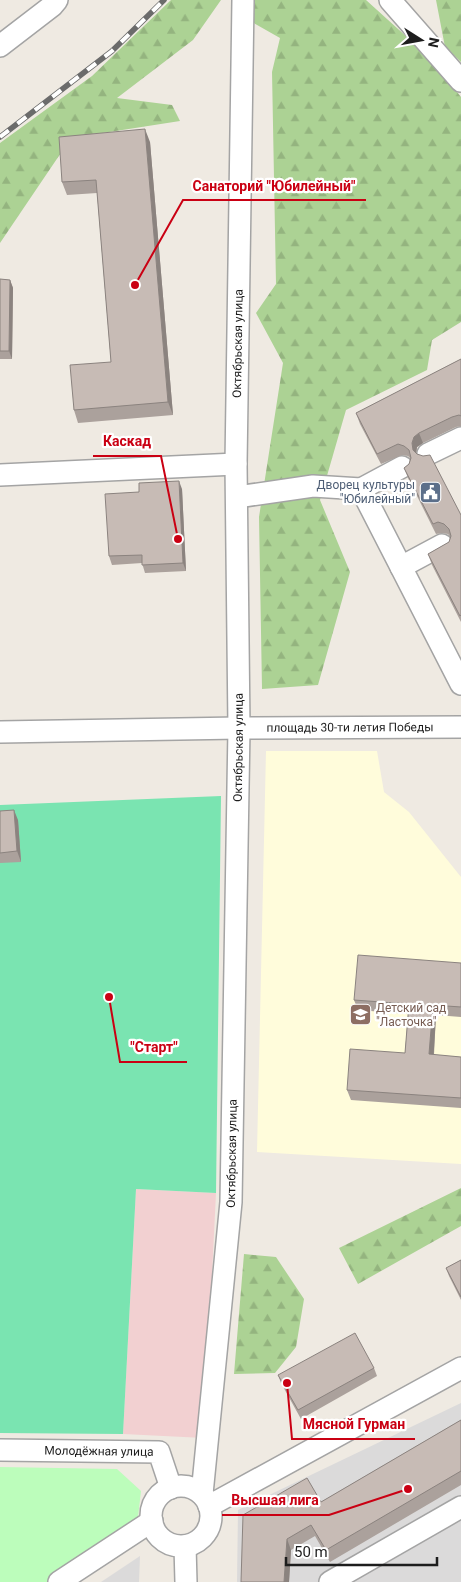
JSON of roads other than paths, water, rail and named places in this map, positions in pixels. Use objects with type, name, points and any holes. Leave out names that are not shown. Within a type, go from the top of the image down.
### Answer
[{"type":"street","points":[[0,46],[52,6],[57,0]]},
{"type":"street","name":"Октябрьская улица","points":[[205,1500],[230,1202],[240,728],[236,464],[243,0]]},
{"type":"street","points":[[390,0],[461,81]]},
{"type":"street","points":[[428,454],[461,438]]},
{"type":"street","points":[[0,475],[236,464]]},
{"type":"street","points":[[237,497],[313,486],[361,489],[402,467]]},
{"type":"street","points":[[361,489],[461,684]]},
{"type":"street","points":[[401,567],[442,545]]},
{"type":"street","name":"площадь 30-ти летия Победы","points":[[0,732],[240,728],[459,732]]},
{"type":"street","points":[[205,1500],[461,1368]]},
{"type":"street","name":"Молодёжная улица","points":[[0,1450],[159,1452],[171,1488]]},
{"type":"street","points":[[187,1486],[205,1500],[211,1515],[207,1532],[201,1538],[185,1546],[167,1542],[160,1537],[152,1521],[152,1510],[155,1501],[162,1493],[171,1488],[187,1486]]},
{"type":"street","points":[[330,1582],[461,1507]]},
{"type":"street","points":[[59,1582],[152,1521]]},
{"type":"street","points":[[185,1546],[186,1582]]},
{"type":"railway","points":[[0,137],[112,51],[164,0]]},
{"type":"place","name":"Санаторий \"Юбилейный\"","points":[[135,285]]},
{"type":"place","name":"Дворец культуры \"Юбилейный\"","points":[[431,492]]},
{"type":"place","name":"Каскад","points":[[178,539]]},
{"type":"place","name":"\"Старт\"","points":[[109,997]]},
{"type":"place","name":"Детский сад \"Ласточка\"","points":[[360,1015]]},
{"type":"place","name":"Мясной Гурман","points":[[287,1383]]},
{"type":"place","name":"Высшая лига","points":[[408,1489]]}]
